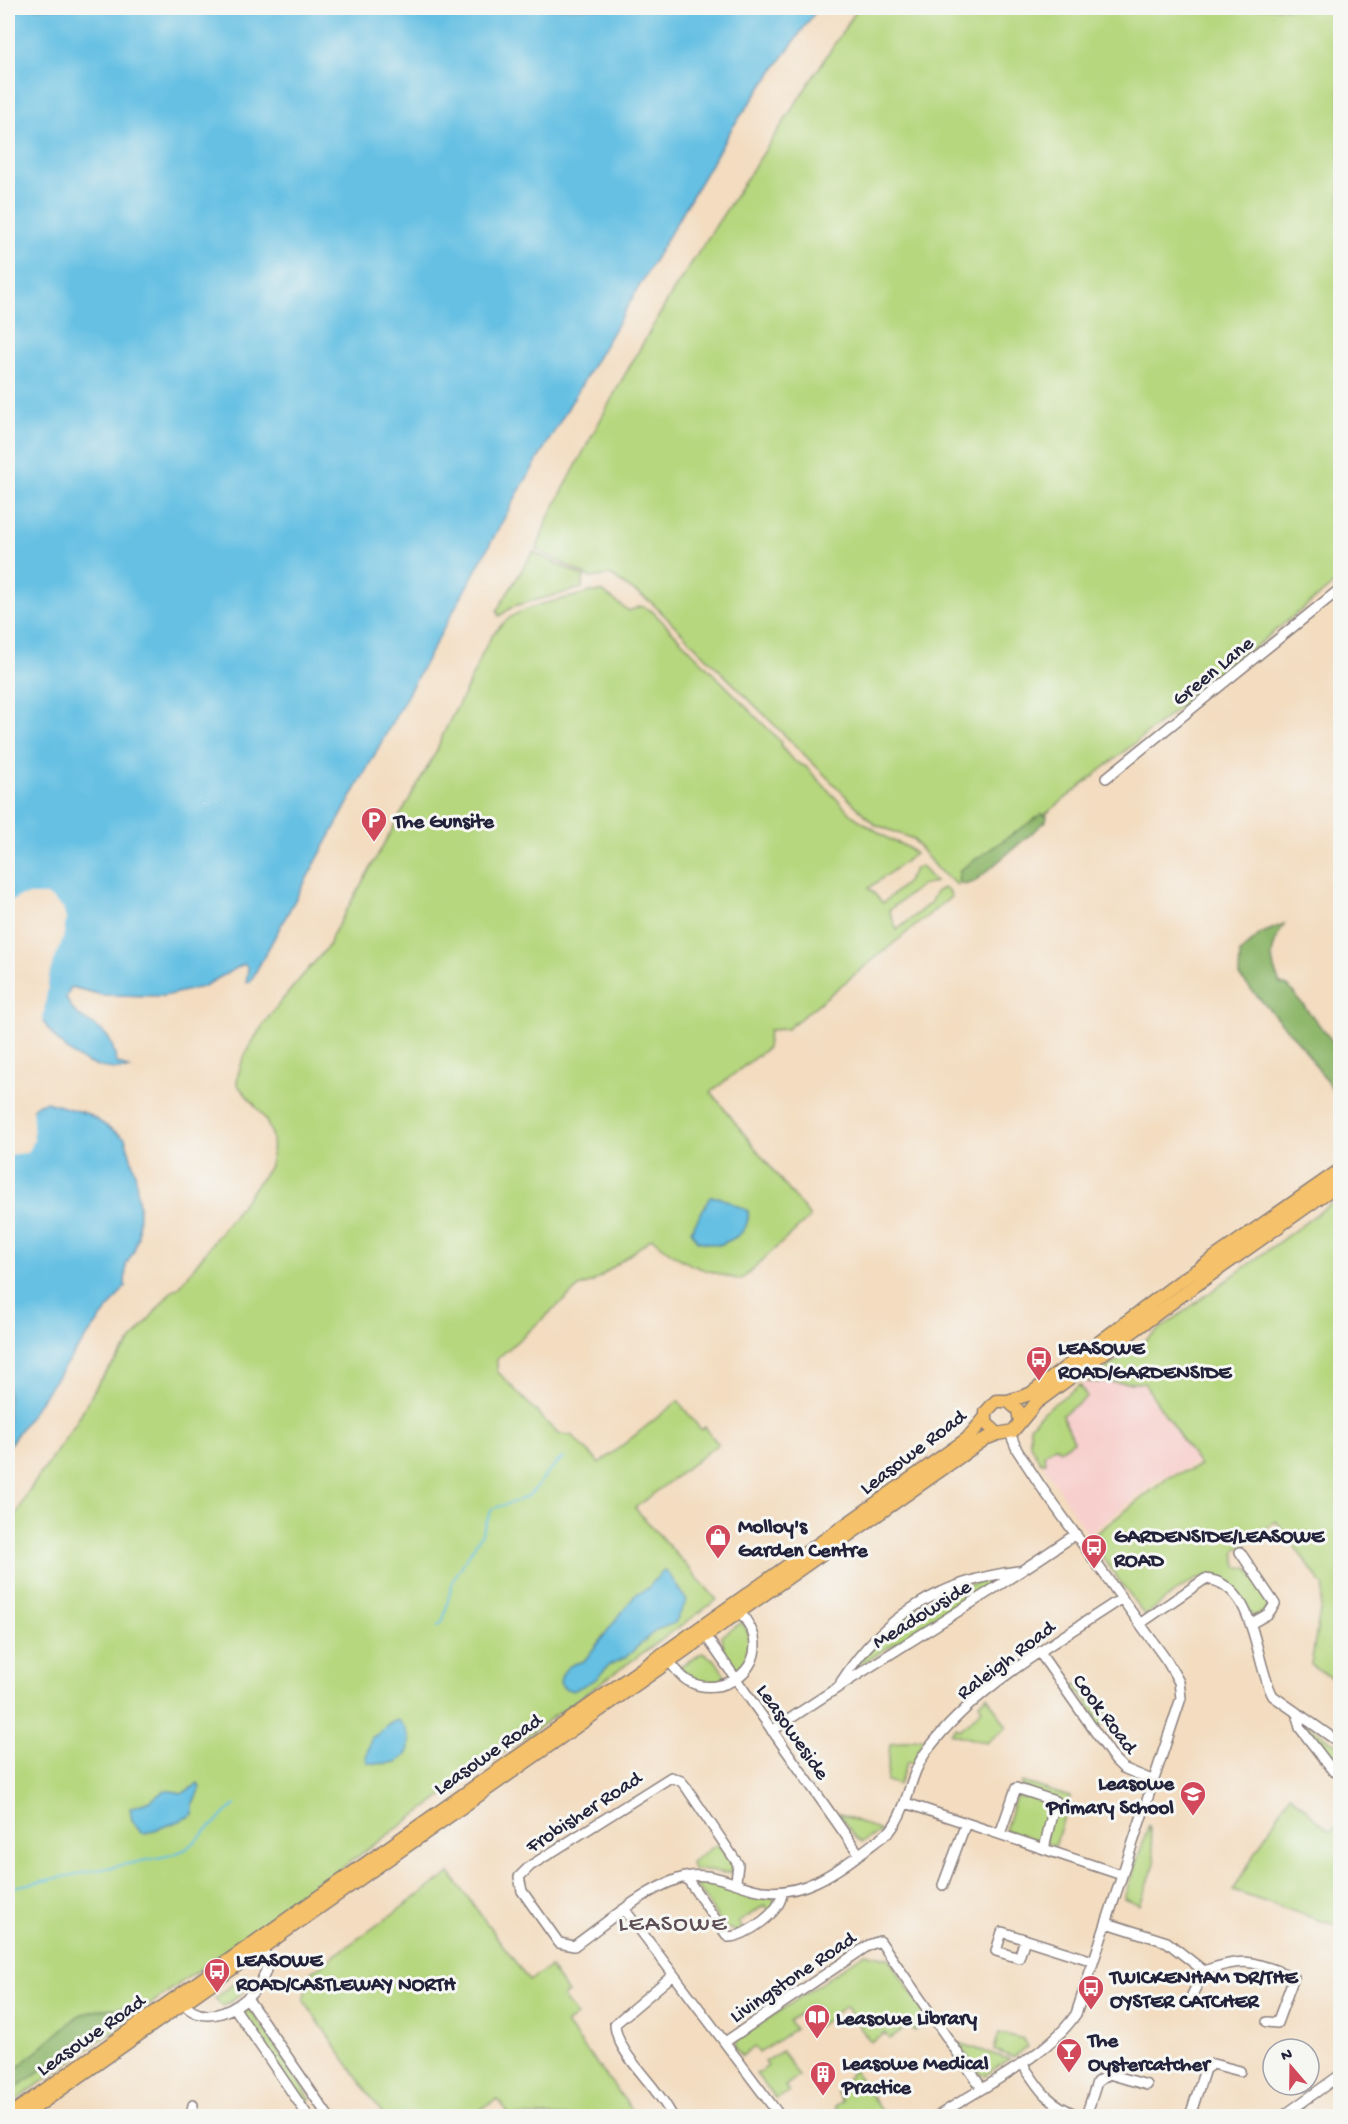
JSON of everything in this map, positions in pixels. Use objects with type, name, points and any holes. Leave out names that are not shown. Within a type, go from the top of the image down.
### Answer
[{"type":"main road","points":[[1341,1170],[1178,1284],[1030,1394],[992,1403],[985,1418],[990,1429],[1004,1433],[1020,1422],[1036,1404],[1185,1293],[1341,1183]]},
{"type":"main road","points":[[1008,1401],[1018,1410],[1020,1422]]},
{"type":"main road","name":"Leasowe Road","points":[[23,2116],[181,2000],[703,1632],[967,1439],[985,1418]]},
{"type":"main road","name":"Leasowe Road","points":[[259,1945],[670,1662],[703,1632],[741,1613],[985,1439],[1004,1433]]},
{"type":"main road","name":"Leasowe Road","points":[[8,2116],[181,2000]]},
{"type":"street","name":"Green Lane","points":[[1106,778],[1341,589]]},
{"type":"street","points":[[938,2116],[1022,2063],[1067,2029],[1076,2014],[1181,1698],[1179,1682],[1141,1623],[1004,1433]]},
{"type":"street","name":"Meadowside","points":[[771,1731],[1076,1534]]},
{"type":"street","points":[[1240,1552],[1275,1604],[1268,1614],[1252,1623]]},
{"type":"street","name":"Meadowside","points":[[838,1686],[872,1639],[913,1608],[945,1590],[988,1575],[1023,1570]]},
{"type":"street","points":[[1141,1623],[1205,1579],[1216,1580],[1227,1587],[1252,1623],[1267,1686],[1282,1704],[1301,1714],[1341,1743]]},
{"type":"street","name":"Raleigh Road","points":[[736,1881],[750,1888],[782,1893],[812,1885],[859,1854],[890,1831],[899,1820],[924,1754],[973,1702],[1040,1653],[1122,1598]]},
{"type":"street","points":[[670,1662],[683,1677],[706,1688],[736,1680],[748,1668],[755,1647],[752,1630],[741,1613]]},
{"type":"street","name":"Leasoweside","points":[[703,1632],[859,1854]]},
{"type":"street","name":"Cook Road","points":[[1040,1653],[1114,1760],[1123,1768],[1154,1781]]},
{"type":"street","points":[[1301,1714],[1298,1720],[1300,1728],[1333,1771],[1341,1774]]},
{"type":"street","name":"Frobisher Road","points":[[671,1777],[681,1781],[686,1787],[738,1864],[736,1881],[715,1876],[686,1877],[659,1887],[574,1946],[566,1946],[559,1943],[522,1890],[519,1877],[530,1866],[671,1777]]},
{"type":"street","points":[[1000,1834],[1016,1788],[1055,1801],[1044,1849]]},
{"type":"street","points":[[906,1803],[1122,1875]]},
{"type":"street","points":[[943,1885],[966,1823]]},
{"type":"street","points":[[686,1877],[728,1937],[738,1937],[777,1909],[782,1893]]},
{"type":"street","points":[[625,1910],[780,2116]]},
{"type":"street","points":[[1107,1923],[1167,1942],[1204,1971]]},
{"type":"street","points":[[1025,1940],[1093,1961]]},
{"type":"street","name":"Livingstone Road","points":[[725,2042],[869,1945],[880,1941],[982,2088]]},
{"type":"street","points":[[181,2000],[200,2016],[234,2007],[247,1998],[262,1978],[266,1965],[266,1956],[259,1945]]},
{"type":"street","points":[[1192,1995],[1204,1971],[1235,1960],[1251,1962],[1294,1977],[1277,2023],[1267,2022]]},
{"type":"street","points":[[672,2116],[666,2104],[618,2040],[615,2024],[623,2014],[673,1976]]},
{"type":"street","points":[[247,1998],[328,2116]]},
{"type":"street","points":[[234,2007],[306,2114],[317,2101]]},
{"type":"street","points":[[1022,2063],[1045,2097],[1062,2109],[1080,2116]]},
{"type":"street","points":[[1190,2116],[1205,2069],[1213,2064],[1240,2071]]},
{"type":"street","points":[[1086,2116],[1097,2082],[1109,2074],[1147,2085]]},
{"type":"street","points":[[1283,2116],[1341,2075]]},
{"type":"street","points":[[191,2116],[193,2106]]},
{"type":"shaded area","points":[[1123,1357],[1197,1463],[1157,1480],[1088,1535],[1030,1444],[1030,1426],[1044,1411]]},
{"type":"green space","points":[[858,8],[1340,8],[1340,579],[957,885],[936,868],[913,839],[874,824],[651,602],[610,575],[591,578],[537,550],[546,522],[620,383],[672,293]]},
{"type":"green space","points":[[533,552],[584,577],[582,588],[514,606],[499,616],[497,610]]},
{"type":"green space","points":[[590,592],[603,592],[629,611],[641,606],[652,611],[780,741],[783,749],[797,763],[805,766],[853,816],[889,839],[909,848],[915,854],[869,888],[883,903],[907,882],[915,869],[921,866],[935,882],[922,885],[889,910],[897,930],[930,903],[936,892],[943,888],[950,892],[951,897],[787,1029],[769,1030],[767,1048],[711,1092],[810,1217],[741,1280],[694,1266],[674,1255],[652,1238],[593,1282],[579,1287],[497,1359],[497,1371],[558,1434],[571,1435],[600,1463],[678,1401],[701,1430],[705,1427],[718,1444],[635,1508],[717,1600],[8,2106],[8,1532],[28,1492],[74,1426],[100,1380],[170,1293],[180,1286],[269,1168],[272,1154],[270,1131],[261,1113],[237,1084],[240,1067],[260,1030],[330,944],[332,936],[437,750],[487,644],[499,627],[515,615],[535,606]]},
{"type":"green space","points":[[1042,814],[1047,816],[1046,821],[974,882],[964,885],[958,881],[960,870]]},
{"type":"green space","points":[[1284,924],[1273,947],[1274,967],[1280,984],[1288,986],[1332,1041],[1340,1059],[1340,1101],[1303,1047],[1239,976],[1240,953],[1260,934]]},
{"type":"green space","points":[[1332,1203],[1340,1207],[1340,1684],[1311,1665],[1324,1587],[1276,1521],[1235,1551],[1237,1567],[1248,1568],[1270,1600],[1266,1611],[1254,1618],[1233,1589],[1225,1581],[1216,1577],[1195,1580],[1183,1586],[1145,1616],[1089,1539],[1169,1477],[1200,1466],[1144,1383],[1088,1382]]},
{"type":"green space","points":[[1080,1385],[1087,1397],[1062,1415],[1074,1441],[1060,1450],[1055,1446],[1044,1454],[1045,1462],[1040,1462],[1030,1444],[1030,1426],[1044,1411]]},
{"type":"green space","points":[[993,1577],[997,1580],[854,1669],[883,1633],[907,1614],[949,1592]]},
{"type":"green space","points":[[742,1622],[752,1648],[749,1661],[737,1669],[724,1653],[722,1636]]},
{"type":"green space","points":[[702,1653],[715,1660],[725,1675],[722,1681],[698,1680],[680,1666]]},
{"type":"green space","points":[[1077,1684],[1109,1703],[1099,1731],[1093,1722],[1097,1718],[1079,1691],[1074,1693],[1071,1688]]},
{"type":"green space","points":[[987,1696],[1007,1727],[986,1743],[950,1733],[956,1727],[960,1730],[982,1709],[979,1703]]},
{"type":"green space","points":[[1306,1724],[1340,1747],[1340,1770],[1335,1768],[1303,1728]]},
{"type":"green space","points":[[921,1738],[925,1742],[919,1748],[914,1764],[907,1762],[899,1785],[887,1781],[890,1744]]},
{"type":"green space","points":[[1022,1782],[1070,1797],[1055,1846],[1005,1830],[1016,1796],[1024,1798],[1027,1788],[1021,1786]]},
{"type":"green space","points":[[1290,1794],[1329,1831],[1340,1826],[1340,1927],[1233,1891]]},
{"type":"green space","points":[[838,1813],[881,1831],[862,1842],[856,1839]]},
{"type":"green space","points":[[1149,1825],[1155,1863],[1140,1905],[1124,1898]]},
{"type":"green space","points":[[718,1844],[734,1871],[725,1873],[693,1870],[691,1862]]},
{"type":"green space","points":[[450,1873],[529,1981],[550,1967],[568,1993],[563,1997],[577,2016],[566,2024],[637,2116],[510,2116],[497,2099],[471,2116],[384,2116],[304,2001],[310,1973]]},
{"type":"green space","points":[[696,1879],[715,1880],[770,1895],[776,1902],[770,1911],[765,1905],[739,1922],[742,1928],[737,1932],[724,1927],[695,1884]]},
{"type":"green space","points":[[865,1953],[888,1958],[929,2019],[928,2022],[914,2031],[909,2025],[889,2039],[885,2033],[870,2042],[846,2006],[817,2027],[805,2010],[789,2021],[795,2029],[759,2053],[755,2047],[742,2056],[735,2047],[737,2040]]},
{"type":"green space","points":[[245,1974],[248,1988],[222,2006],[215,1999]]},
{"type":"green space","points":[[129,2007],[9,2093],[8,2076],[79,2015],[102,2009]]},
{"type":"green space","points":[[247,2009],[253,2013],[310,2098],[308,2102],[302,2102],[243,2015]]},
{"type":"green space","points":[[999,2033],[1024,2039],[1028,2047],[1013,2057],[994,2050]]},
{"type":"green space","points":[[958,2043],[1009,2059],[985,2075],[980,2074]]},
{"type":"green space","points":[[782,2051],[799,2076],[785,2086],[789,2092],[776,2099],[756,2074],[768,2066],[765,2062]]},
{"type":"green space","points":[[853,2069],[885,2116],[849,2116],[848,2111],[841,2115],[835,2107],[842,2101],[837,2093],[847,2086],[845,2082]]},
{"type":"water","points":[[8,8],[818,8],[732,128],[518,493],[250,982],[246,983],[248,968],[244,964],[202,987],[164,996],[102,995],[71,987],[66,998],[72,1008],[79,1016],[102,1031],[113,1048],[116,1062],[130,1069],[115,1069],[90,1064],[69,1051],[42,1020],[56,927],[54,920],[37,911],[23,920],[8,1094]]},
{"type":"water","points":[[46,1102],[88,1114],[125,1138],[135,1171],[139,1208],[138,1236],[134,1251],[126,1265],[125,1287],[66,1364],[8,1447],[8,1130],[17,1131],[31,1121],[29,1113],[36,1105]]},
{"type":"water","points":[[710,1197],[719,1197],[748,1211],[747,1224],[741,1233],[719,1245],[698,1241],[691,1231]]},
{"type":"water","points":[[664,1570],[687,1600],[675,1623],[656,1630],[626,1657],[609,1665],[596,1679],[573,1691],[564,1688],[560,1683],[565,1670],[571,1665],[584,1661],[636,1594],[647,1589]]},
{"type":"water","points":[[398,1720],[406,1729],[409,1741],[404,1757],[395,1762],[368,1763],[366,1758],[371,1738],[390,1723]]},
{"type":"water","points":[[198,1784],[200,1788],[193,1803],[193,1814],[145,1833],[141,1833],[132,1820],[130,1808],[150,1801],[165,1790],[183,1793]]},
{"type":"pier","points":[[47,895],[63,908],[66,920],[63,938],[50,972],[42,1026],[39,1020],[53,927],[47,918],[37,914],[26,921],[23,936],[32,961],[14,1084],[8,1097],[8,1015],[12,978],[8,948],[8,903],[20,896]]},
{"type":"pier","points":[[32,1105],[34,1140],[27,1153],[8,1155],[8,1127],[17,1128],[23,1125],[28,1120],[26,1111]]},
{"type":"waterway","points":[[438,1626],[443,1621],[453,1580],[481,1535],[492,1509],[531,1493],[553,1467],[564,1458]]},
{"type":"waterway","points":[[8,1888],[172,1855],[186,1849],[235,1805]]},
{"type":"place","name":"The Gunsite","points":[[374,843]]},
{"type":"place","name":"LEASOWE ROAD/GARDENSIDE","points":[[1039,1382]]},
{"type":"place","name":"Molloy's Garden Centre","points":[[718,1560]]},
{"type":"place","name":"GARDENSIDE/LEASOWE ROAD","points":[[1094,1570]]},
{"type":"place","name":"Leasowe Primary School","points":[[1193,1817]]},
{"type":"place","name":"LEASOWE ROAD/CASTLEWAY NORTH","points":[[217,1994]]},
{"type":"place","name":"TWICKENHAM DR/THE OYSTER CATCHER","points":[[1091,2011]]},
{"type":"place","name":"Leasowe Library","points":[[817,2040]]},
{"type":"place","name":"The Oystercatcher","points":[[1069,2074]]},
{"type":"place","name":"Leasowe Medical Practice","points":[[823,2097]]},
{"type":"district","name":"LEASOWE","points":[[673,1922]]}]
